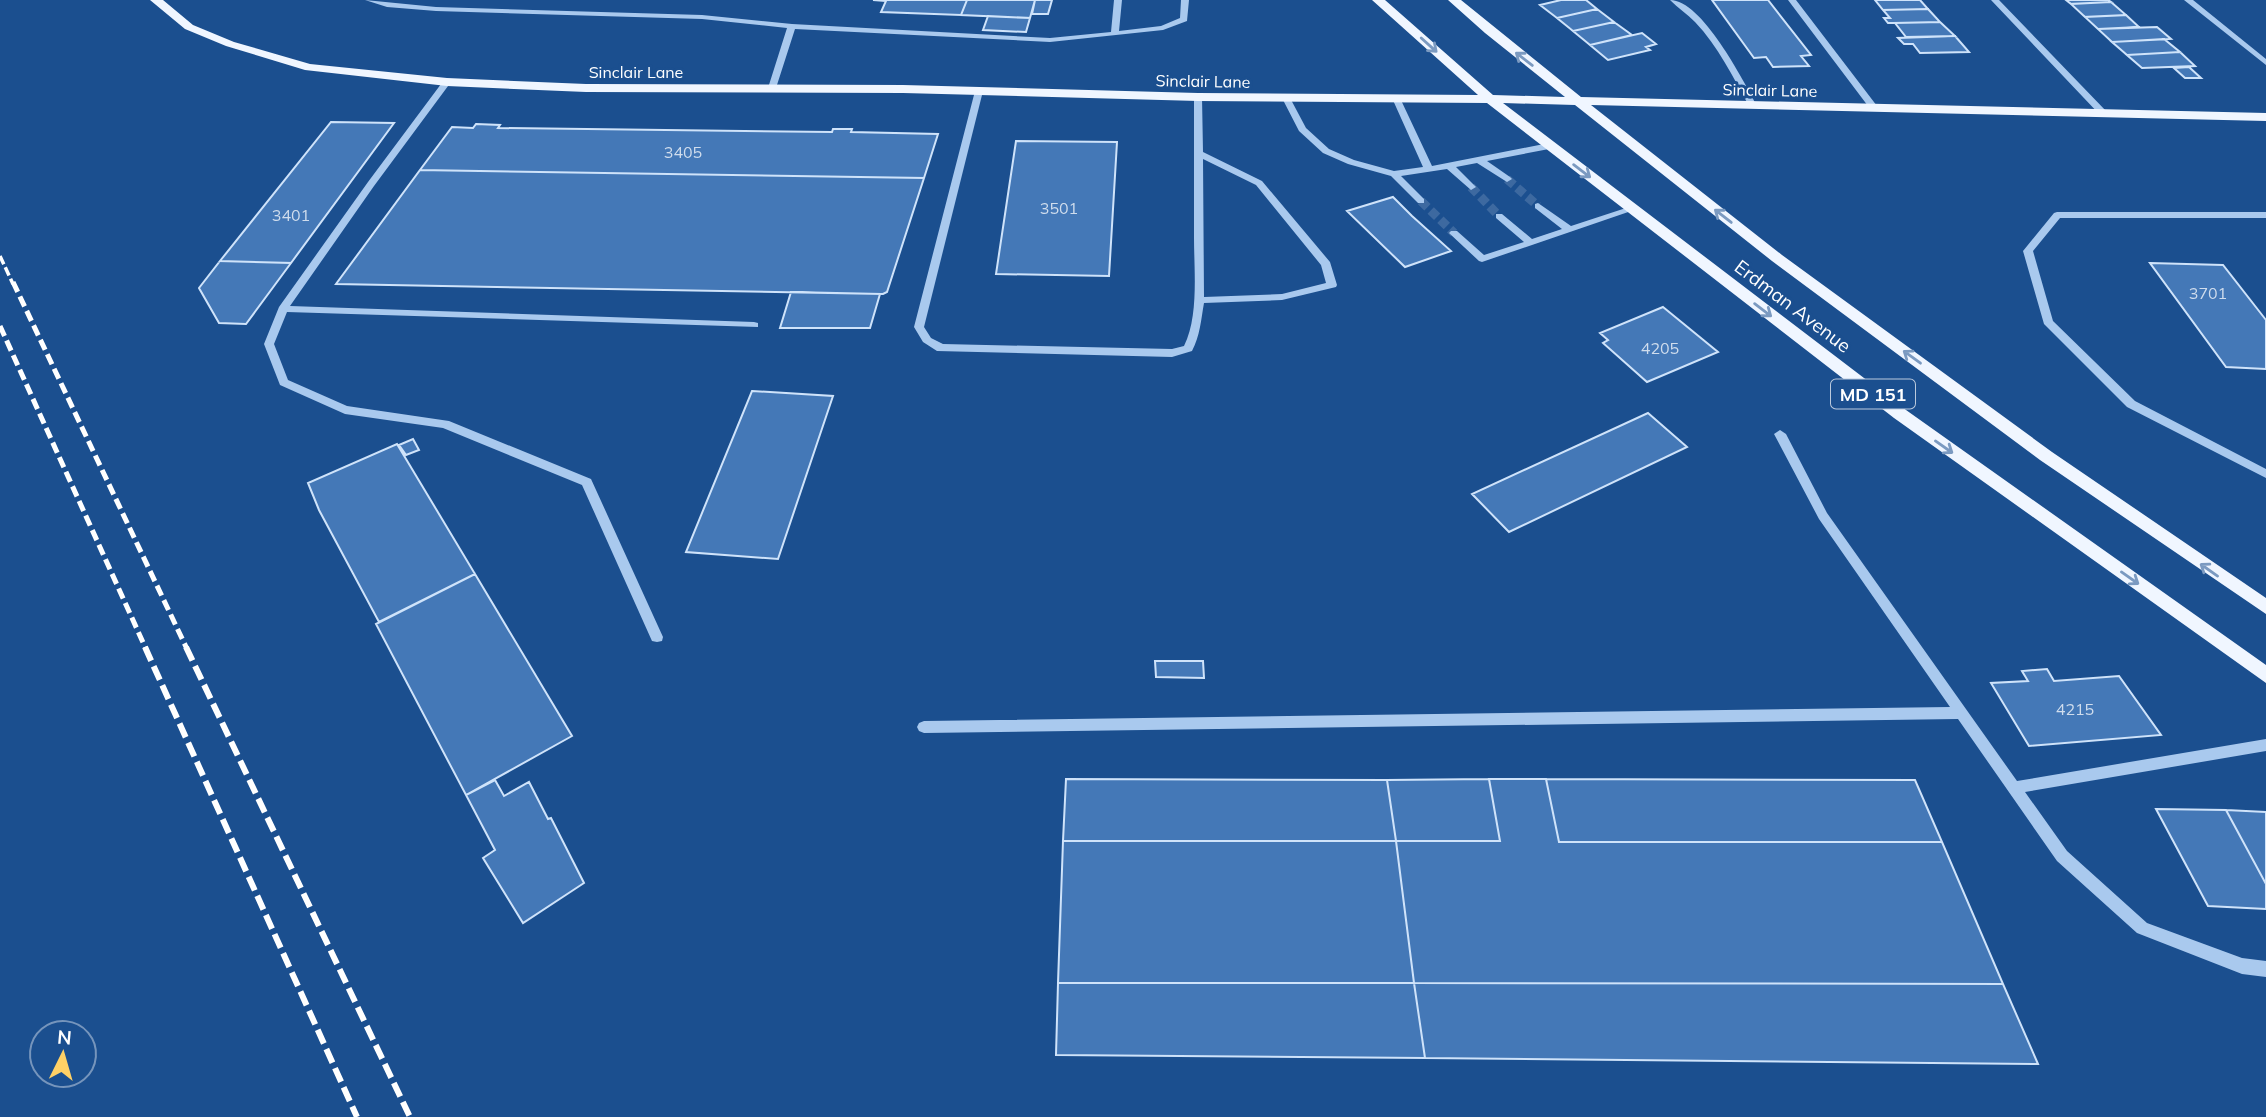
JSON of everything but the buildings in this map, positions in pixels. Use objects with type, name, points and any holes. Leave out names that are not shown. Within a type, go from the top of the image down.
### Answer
[{"type":"main road","name":"Sinclair Lane","points":[[156,0],[189,27],[230,44],[309,67],[447,82],[586,88],[772,88],[1198,97],[1490,99],[2266,117]]},
{"type":"main road","name":"Erdman Avenue","points":[[1378,0],[1490,99],[1549,146],[1909,421],[2266,675]]},
{"type":"main road","name":"Erdman Avenue","points":[[1454,0],[1777,258],[2046,456],[2266,607]]},
{"type":"street","points":[[369,0],[387,5],[436,9],[702,17],[792,26],[1050,40],[1163,29],[1184,19],[1185,0]]},
{"type":"street","points":[[1115,34],[1118,0]]},
{"type":"street","points":[[1674,0],[1692,15],[1714,42],[1753,106]]},
{"type":"street","points":[[1995,0],[2104,114]]},
{"type":"street","points":[[2188,0],[2266,63]]},
{"type":"street","points":[[772,88],[792,26]]},
{"type":"street","points":[[447,82],[283,309],[269,344],[284,382],[345,410],[445,424],[587,482],[657,637]]},
{"type":"street","points":[[979,91],[919,327],[927,340],[941,348],[1172,353],[1188,348],[1193,338],[1199,300],[1196,153],[1198,97]]},
{"type":"street","points":[[1286,98],[1303,129],[1326,151],[1351,162],[1394,174],[1549,146]]},
{"type":"street","points":[[1396,98],[1428,168]]},
{"type":"street","points":[[1196,153],[1259,183],[1326,264],[1332,285],[1282,297],[1199,300]]},
{"type":"street","points":[[1479,160],[1507,179]]},
{"type":"street","points":[[1394,174],[1421,201]]},
{"type":"street","points":[[1538,206],[1570,230]]},
{"type":"street","points":[[1454,233],[1482,259],[1632,209]]},
{"type":"street","points":[[2266,215],[2057,215],[2028,251],[2048,322],[2131,404],[2266,474]]},
{"type":"street","points":[[1499,216],[1531,243]]},
{"type":"street","points":[[283,309],[754,325]]},
{"type":"street","points":[[1780,434],[1823,516],[2062,856],[2142,928],[2242,966],[2266,969]]},
{"type":"street","points":[[924,727],[1961,713]]},
{"type":"street","points":[[2014,788],[2266,745]]},
{"type":"lane","points":[[1792,0],[1874,108]]},
{"type":"lane","points":[[1448,166],[1471,187]]},
{"type":"tunnel","points":[[1507,179],[1538,206]]},
{"type":"tunnel","points":[[1471,187],[1499,216]]},
{"type":"tunnel","points":[[1421,201],[1454,233]]},
{"type":"railway","points":[[0,256],[13,284]]},
{"type":"railway","points":[[13,282],[187,649]]},
{"type":"railway","points":[[0,326],[146,649]]},
{"type":"railway","points":[[145,647],[357,1117]]},
{"type":"railway","points":[[186,647],[410,1117]]}]
